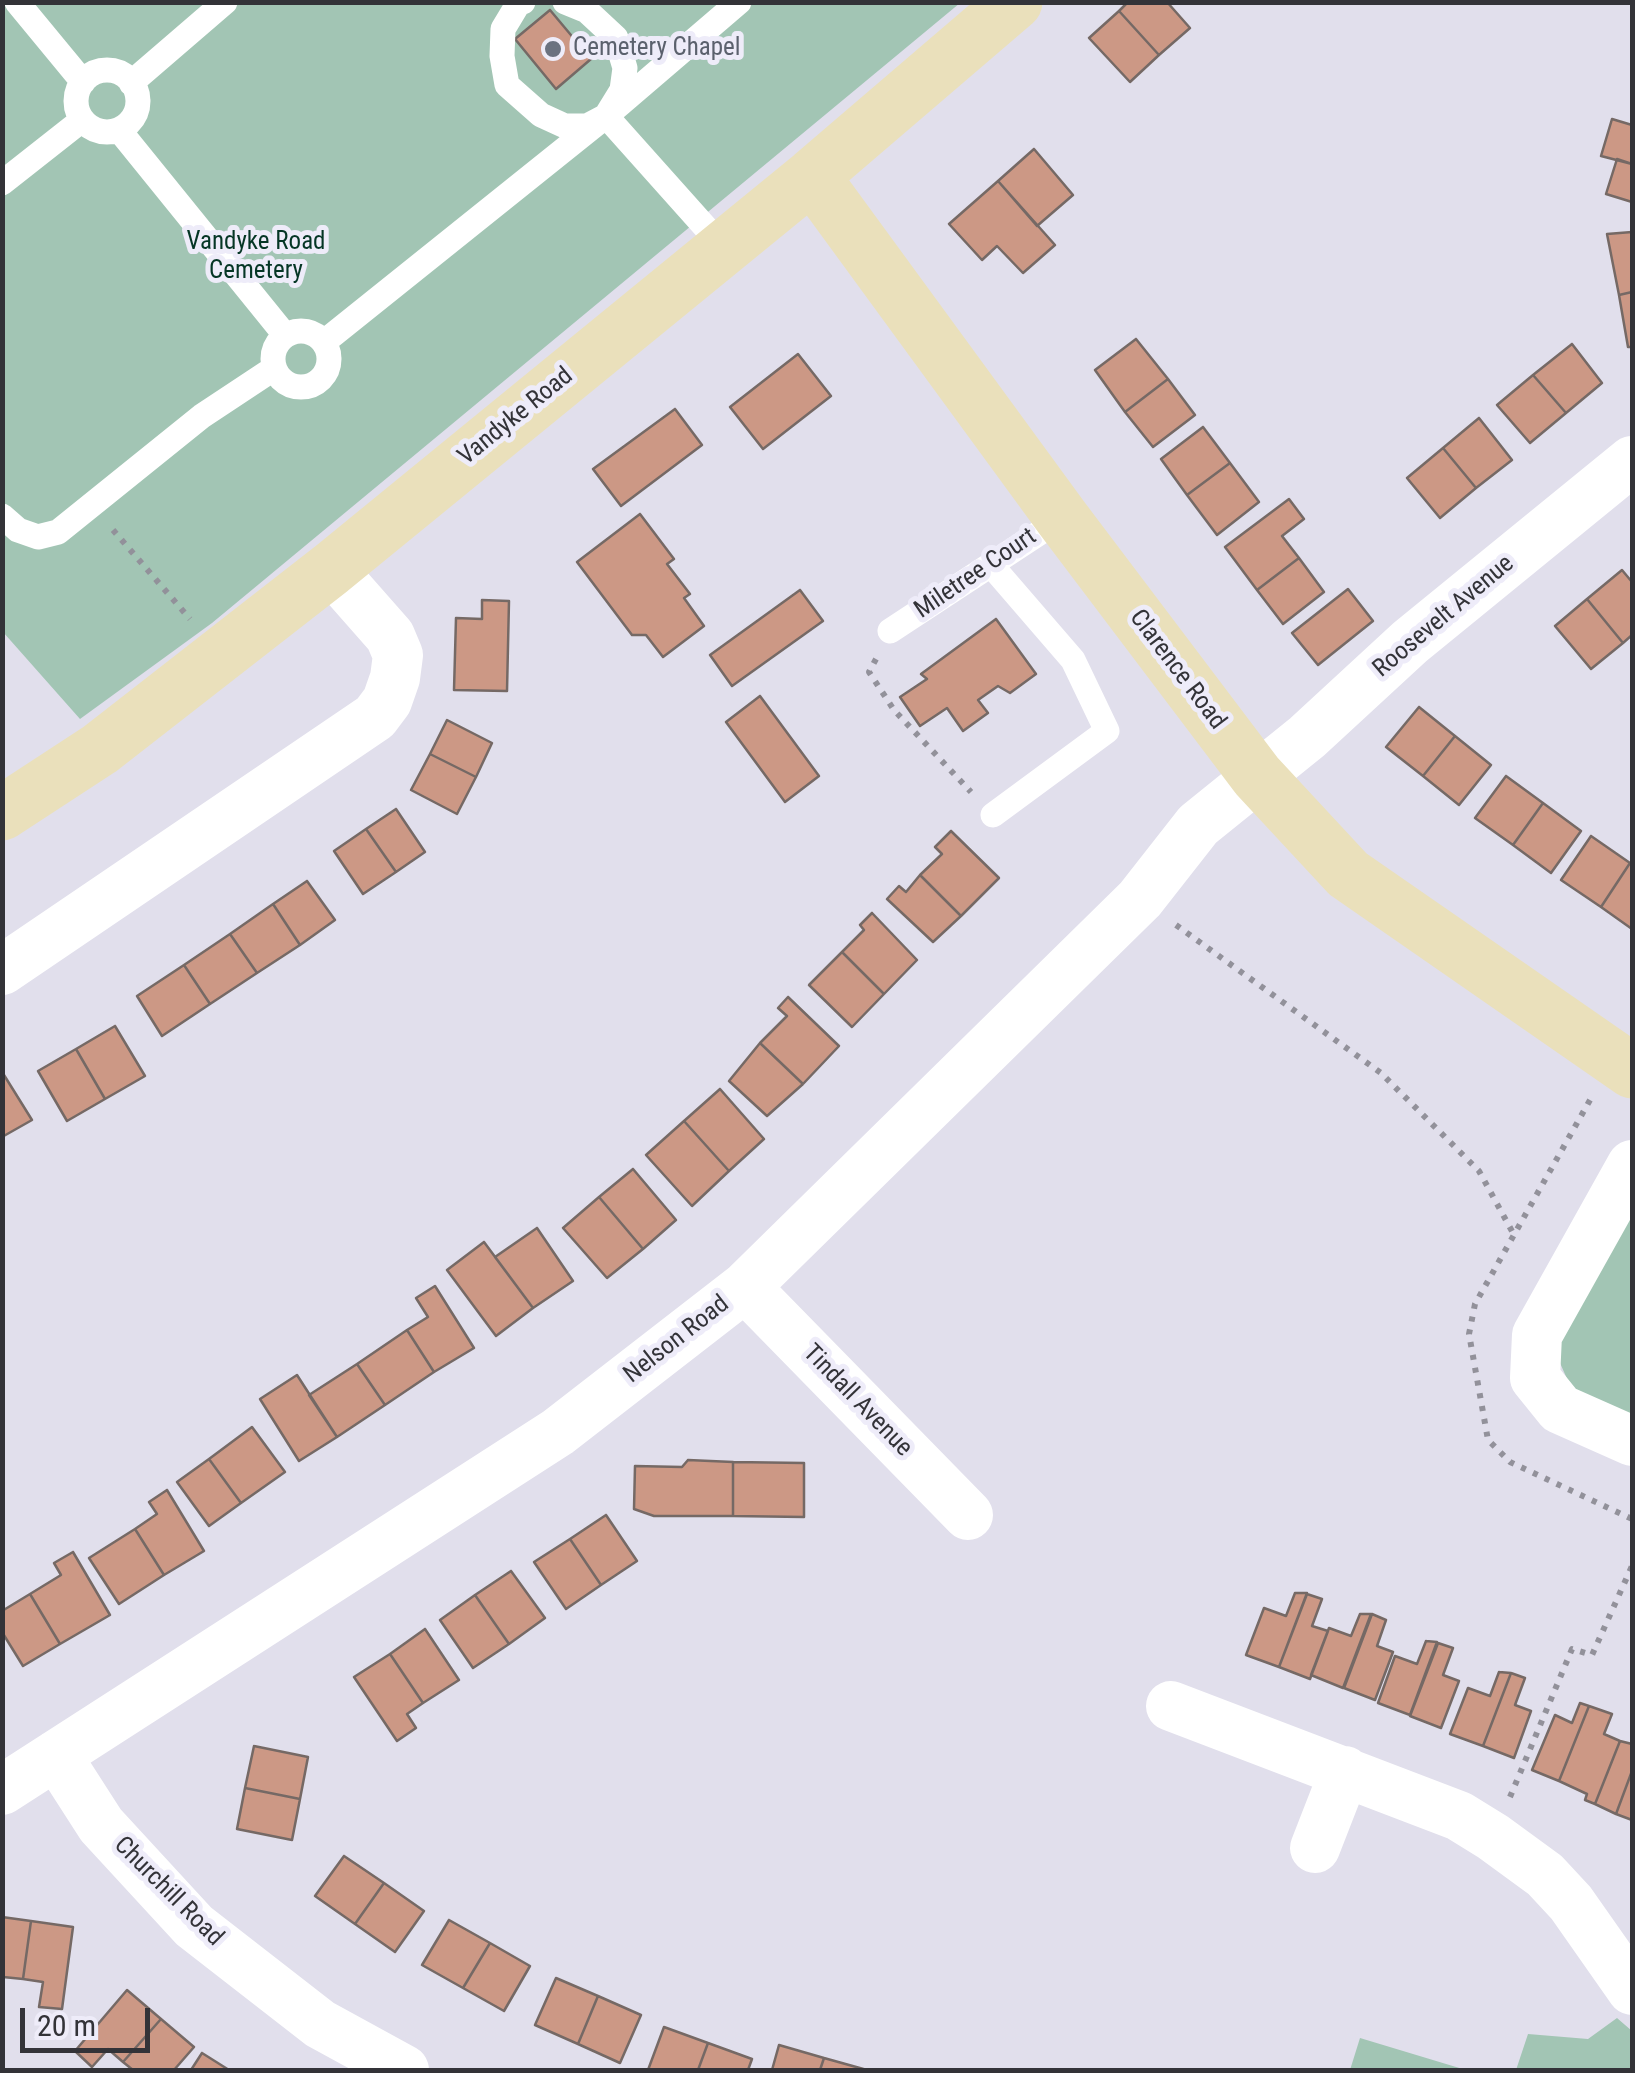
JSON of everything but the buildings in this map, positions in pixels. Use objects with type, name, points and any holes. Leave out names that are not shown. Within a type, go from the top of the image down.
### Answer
[{"type":"street","name":"Vandyke Road","points":[[2,813],[100,749],[331,570],[812,176],[1015,2]]},
{"type":"street","name":"Clarence Road","points":[[812,176],[1257,776],[1348,874],[1632,1072]]},
{"type":"street","name":"Roosevelt Avenue","points":[[1257,776],[1308,737],[1410,642],[1632,461]]},
{"type":"street","points":[[2,970],[376,717],[395,678],[398,656],[390,636],[331,570]]},
{"type":"street","name":"Nelson Road","points":[[2,1790],[558,1432],[745,1287],[1140,899],[1198,825],[1257,776]]},
{"type":"street","points":[[1632,1165],[1537,1335],[1535,1378],[1560,1409],[1632,1441]]},
{"type":"street","name":"Tindall Avenue","points":[[745,1287],[968,1515]]},
{"type":"street","points":[[1171,1706],[1459,1816],[1494,1837],[1545,1875],[1571,1903],[1632,1990]]},
{"type":"street","name":"Churchill Road","points":[[56,1755],[101,1825],[194,1926],[320,2024],[404,2070]]},
{"type":"street","points":[[1315,1848],[1345,1772]]},
{"type":"lane","points":[[17,2],[83,82]]},
{"type":"lane","points":[[131,82],[225,2]]},
{"type":"lane","points":[[519,3],[502,29],[508,85],[527,106],[565,126],[587,126],[606,116],[622,90],[625,68],[616,38],[587,11],[565,2]]},
{"type":"lane","points":[[324,342],[606,116],[739,2]]},
{"type":"lane","points":[[107,70],[125,76],[136,90],[134,118],[120,130],[99,131],[82,120],[76,101],[83,82],[107,70]]},
{"type":"lane","points":[[606,116],[723,247]]},
{"type":"lane","points":[[2,184],[82,120]]},
{"type":"lane","points":[[120,130],[284,335]]},
{"type":"lane","points":[[292,331],[310,332],[324,342],[329,361],[322,379],[314,385],[294,388],[273,369],[273,350],[284,335],[292,331]]},
{"type":"lane","points":[[2,516],[18,530],[38,536],[58,532],[202,416],[273,369]]},
{"type":"lane","name":"Miletree Court","points":[[890,631],[1062,518]]},
{"type":"lane","points":[[990,564],[1074,660],[1108,731],[993,815]]},
{"type":"path","points":[[93,506],[192,622]]},
{"type":"path","points":[[890,631],[869,672],[894,710],[993,815]]},
{"type":"path","points":[[1140,899],[1381,1073],[1478,1172],[1514,1234]]},
{"type":"path","points":[[1494,1837],[1572,1649],[1592,1655],[1632,1566]]},
{"type":"green space","name":"Vandyke Road Cemetery","points":[[2,3],[960,3],[212,623],[80,719],[3,632]]},
{"type":"green space","points":[[1632,1206],[1632,1423],[1576,1399],[1552,1345]]},
{"type":"green space","points":[[1617,2018],[1632,2031],[1632,2070],[1516,2070],[1528,2034],[1588,2039]]},
{"type":"green space","points":[[1360,2038],[1466,2070],[1350,2070]]},
{"type":"place","name":"Cemetery Chapel","points":[[553,49]]}]
